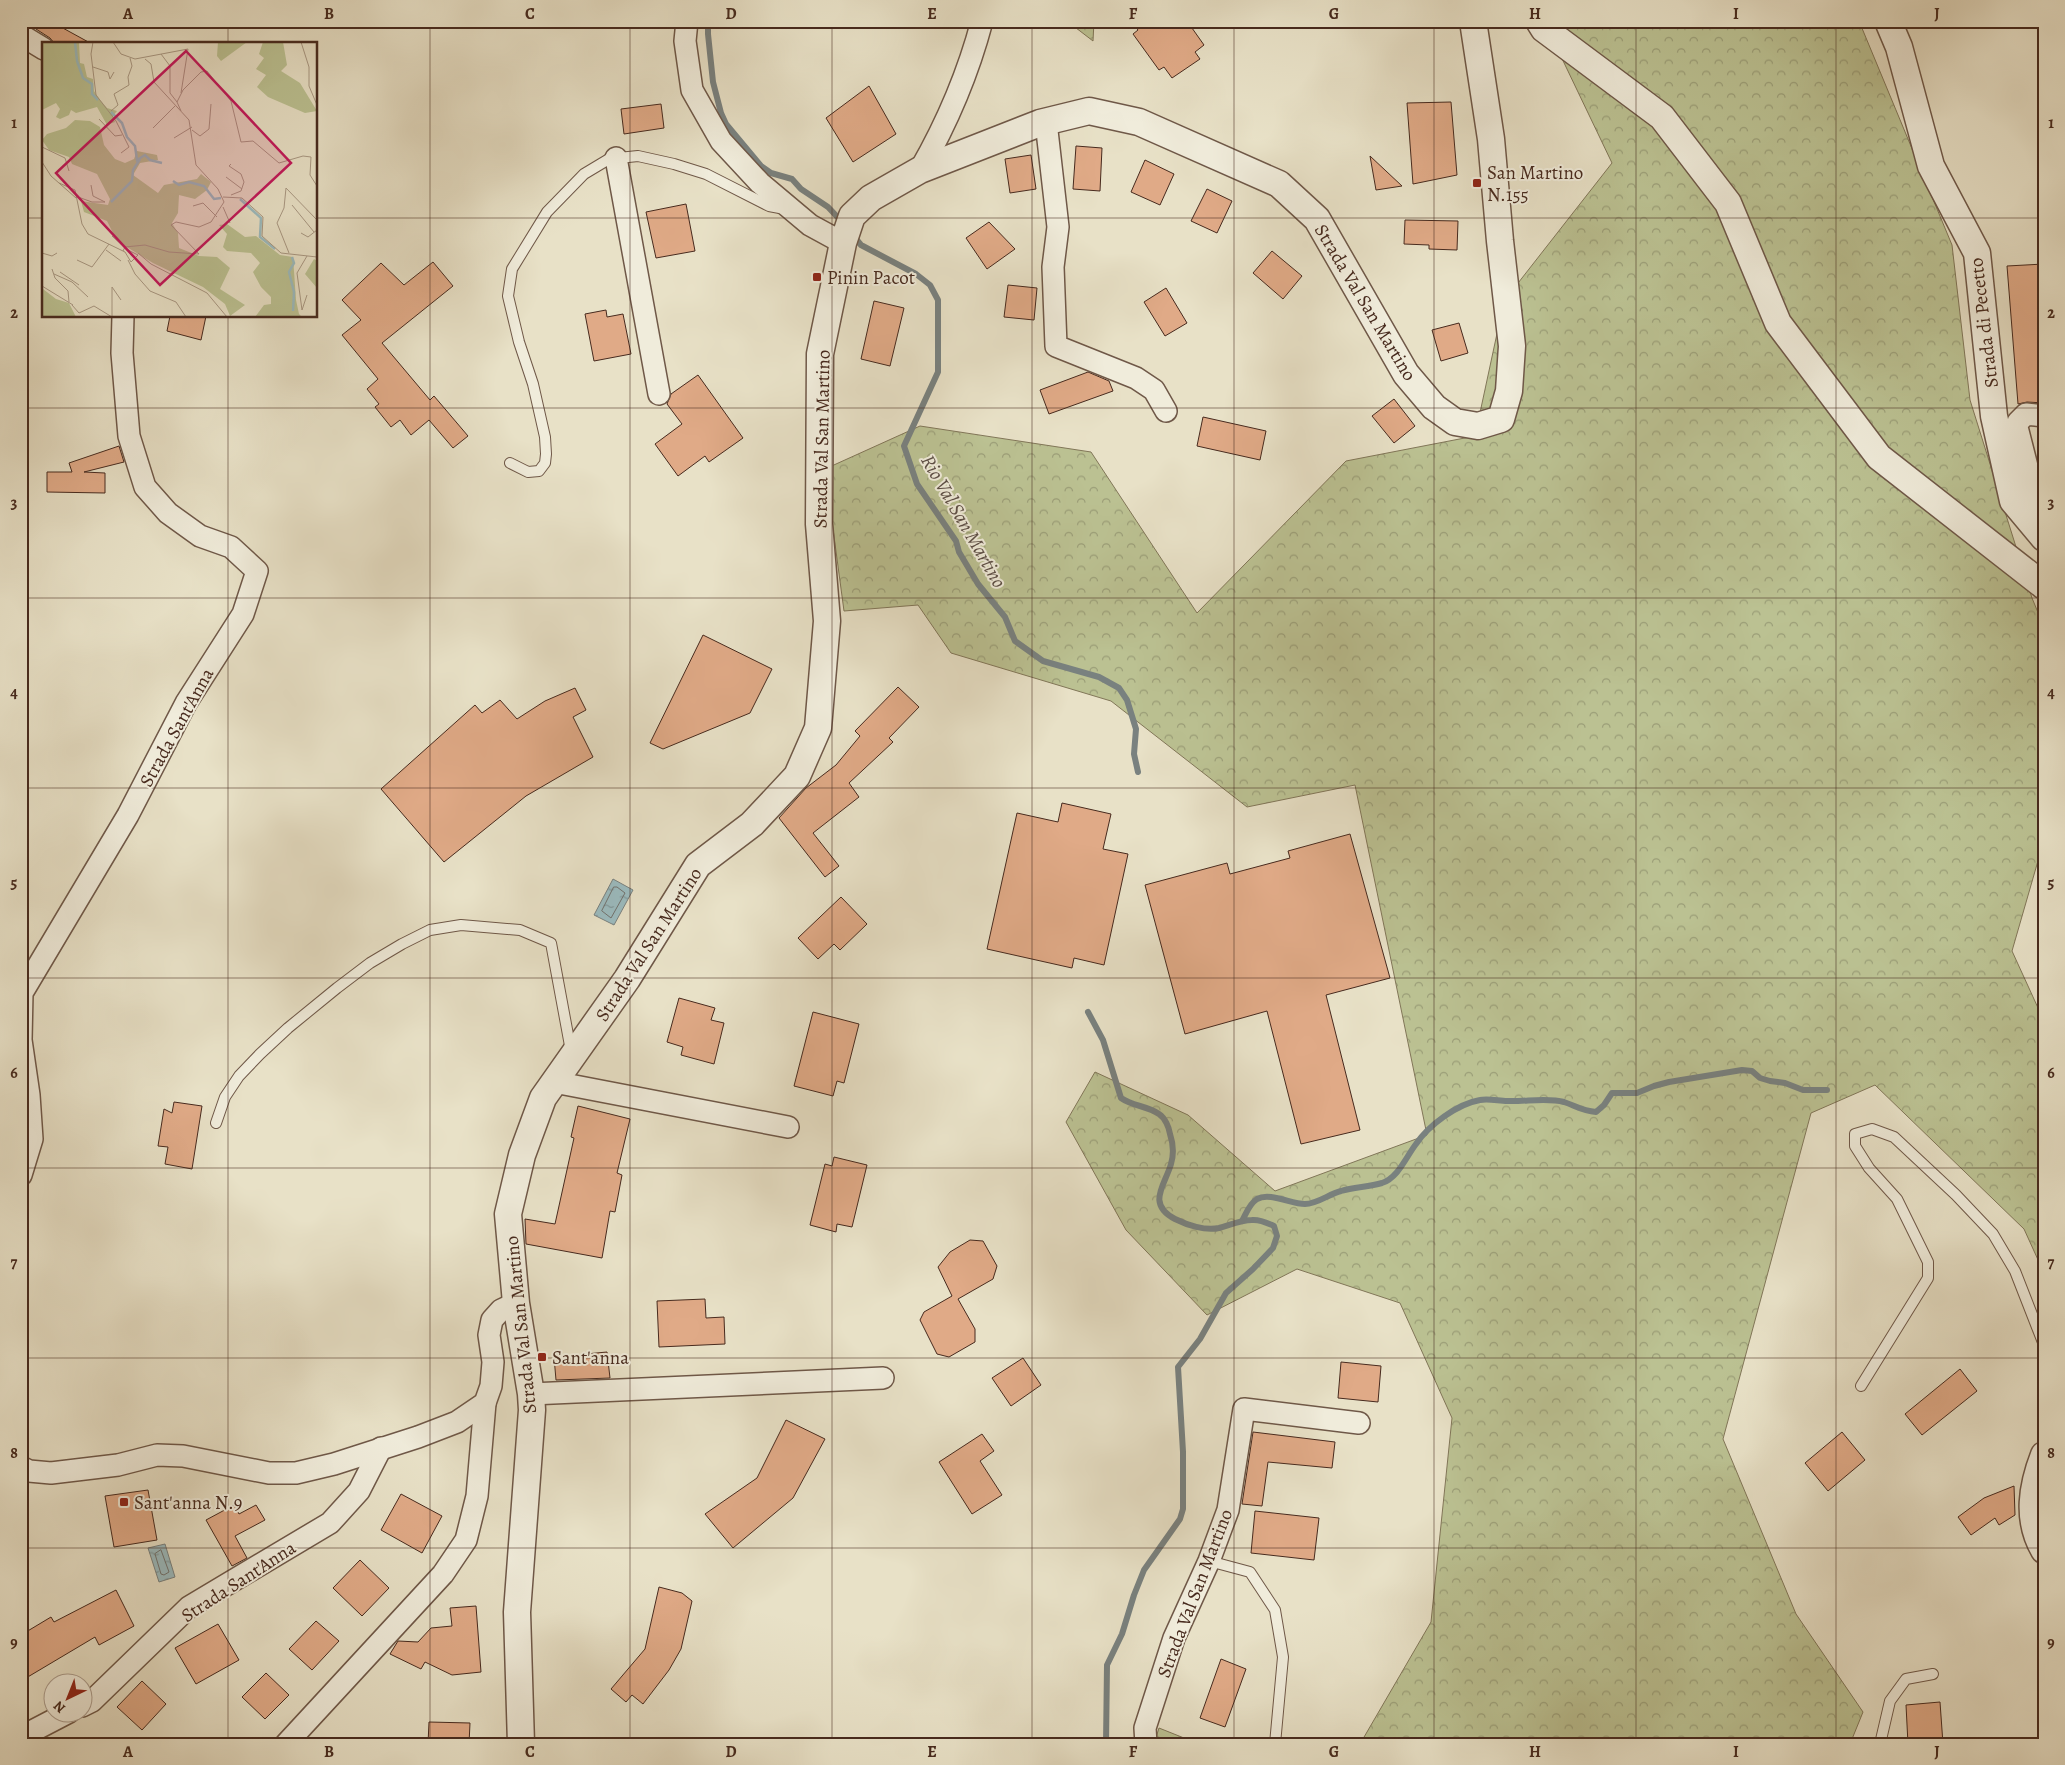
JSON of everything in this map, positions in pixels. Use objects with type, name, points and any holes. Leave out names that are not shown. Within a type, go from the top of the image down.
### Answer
[{"type":"street","points":[[686,21],[686,41],[692,90],[721,141],[760,183],[793,211],[810,225],[843,243]]},
{"type":"street","points":[[920,170],[954,103],[976,46],[982,21]]},
{"type":"street","name":"Strada Val San Martino","points":[[522,1744],[517,1612],[532,1410],[516,1303],[508,1214],[522,1155],[542,1098],[627,979],[698,865],[752,824],[797,776],[818,728],[827,622],[819,524],[820,354],[843,243],[852,216],[871,198],[920,170],[1046,122],[1089,112],[1139,122],[1279,184],[1317,219],[1406,374],[1434,408],[1455,422],[1478,426],[1501,419],[1509,391],[1512,346],[1500,241],[1492,139],[1473,21]]},
{"type":"street","points":[[1539,21],[1544,29],[1662,118],[1728,203],[1778,323],[1879,457],[2044,586]]},
{"type":"street","name":"Strada di Pecetto","points":[[1888,21],[1899,47],[1931,166],[1977,253],[1994,416],[2013,501],[2044,538]]},
{"type":"street","points":[[21,35],[42,48]]},
{"type":"street","points":[[1046,122],[1058,227],[1053,267],[1056,346],[1136,378],[1154,390],[1166,412]]},
{"type":"street","points":[[616,158],[659,394]]},
{"type":"street","name":"Strada Sant'Anna","points":[[21,1174],[32,1139],[29,1095],[21,1040],[22,993],[128,815],[186,703],[243,614],[257,571],[231,547],[200,536],[168,513],[145,487],[129,436],[122,353],[122,318]]},
{"type":"street","points":[[2044,416],[2026,414],[2018,422],[2017,427],[2033,490],[2044,522]]},
{"type":"street","points":[[554,1082],[788,1127]]},
{"type":"street","points":[[286,1744],[443,1574],[466,1540],[477,1496],[485,1403],[491,1386],[493,1362],[489,1335],[492,1320],[501,1310],[516,1303]]},
{"type":"street","points":[[531,1394],[883,1378]]},
{"type":"street","points":[[21,1467],[29,1471],[51,1473],[118,1465],[157,1455],[183,1456],[269,1473],[296,1473],[334,1464],[418,1437],[457,1422],[485,1403]]},
{"type":"street","name":"Strada Val San Martino","points":[[1146,1744],[1145,1728],[1174,1638],[1209,1561],[1228,1510],[1244,1409],[1360,1423]]},
{"type":"street","name":"Strada Sant'Anna","points":[[92,1700],[190,1607],[330,1523],[359,1490],[381,1448]]},
{"type":"street","points":[[2044,1454],[2038,1469],[2032,1505],[2032,1522],[2044,1550]]},
{"type":"street","points":[[21,1737],[50,1722]]},
{"type":"lane","points":[[510,463],[528,472],[539,471],[545,463],[546,454],[545,437],[533,384],[519,342],[508,296],[512,269],[547,212],[584,174],[609,159],[638,156],[706,174],[769,206],[793,211]]},
{"type":"lane","points":[[216,1123],[225,1097],[239,1076],[288,1028],[370,963],[430,930],[461,925],[493,926],[520,930],[551,943],[572,1057]]},
{"type":"lane","points":[[1861,1386],[1928,1278],[1928,1262],[1897,1199],[1868,1168],[1855,1146],[1854,1134],[1872,1128],[1894,1137],[1956,1195],[1993,1234],[2015,1271],[2044,1345]]},
{"type":"lane","points":[[1209,1561],[1250,1572],[1275,1610],[1283,1657],[1275,1744]]},
{"type":"lane","points":[[1880,1744],[1890,1701],[1906,1679],[1933,1674]]},
{"type":"green space","points":[[1067,21],[1094,21],[1093,41]]},
{"type":"green space","points":[[1544,21],[1859,21],[1952,245],[1970,400],[2032,598],[2044,627],[2044,840],[2012,951],[2044,1021],[2044,1273],[2024,1229],[1875,1085],[1811,1113],[1723,1439],[1796,1614],[1863,1712],[1850,1744],[1360,1744],[1431,1622],[1452,1418],[1400,1303],[1297,1269],[1207,1315],[1126,1230],[1066,1122],[1095,1072],[1188,1115],[1275,1191],[1427,1135],[1355,785],[1247,807],[1111,701],[951,653],[918,605],[844,611],[825,469],[920,426],[1091,452],[1197,613],[1346,461],[1475,436],[1504,301],[1612,163]]},
{"type":"green space","points":[[1159,1728],[1199,1744],[1154,1744]]},
{"type":"water","points":[[613,879],[633,890],[614,925],[594,915]]},
{"type":"water","points":[[165,1544],[175,1577],[159,1582],[148,1548]]},
{"type":"building","points":[[40,21],[50,21],[88,42],[53,42],[36,29]]},
{"type":"building","points":[[1131,21],[1187,21],[1204,45],[1195,52],[1200,59],[1172,78],[1164,67],[1159,70],[1133,34],[1138,30]]},
{"type":"building","points":[[869,86],[896,134],[853,162],[826,118]]},
{"type":"building","points":[[1451,102],[1457,175],[1413,184],[1407,103]]},
{"type":"building","points":[[661,104],[664,128],[624,134],[621,109]]},
{"type":"building","points":[[1076,146],[1102,148],[1100,191],[1073,189]]},
{"type":"building","points":[[1031,155],[1036,189],[1010,193],[1005,159]]},
{"type":"building","points":[[1370,156],[1402,186],[1376,190]]},
{"type":"building","points":[[1145,160],[1174,174],[1160,205],[1131,192]]},
{"type":"building","points":[[1207,189],[1232,201],[1217,233],[1191,221]]},
{"type":"building","points":[[686,204],[695,251],[656,258],[646,212]]},
{"type":"building","points":[[1405,220],[1458,221],[1457,250],[1429,249],[1429,245],[1404,244]]},
{"type":"building","points":[[989,222],[1015,249],[987,269],[966,238]]},
{"type":"building","points":[[1272,251],[1302,276],[1283,299],[1253,273]]},
{"type":"building","points":[[433,262],[453,286],[382,343],[430,400],[434,396],[468,436],[453,448],[429,420],[411,435],[400,420],[391,427],[375,407],[379,404],[367,389],[378,379],[342,335],[361,320],[342,300],[381,263],[404,285]]},
{"type":"building","points":[[2044,264],[2044,403],[2027,402],[2018,404],[2007,266]]},
{"type":"building","points":[[1008,285],[1037,288],[1034,320],[1004,317]]},
{"type":"building","points":[[1166,288],[1187,323],[1165,336],[1144,302]]},
{"type":"building","points":[[874,301],[904,308],[890,366],[861,359]]},
{"type":"building","points":[[606,310],[607,317],[623,314],[631,354],[594,361],[585,314]]},
{"type":"building","points":[[170,318],[206,318],[201,340],[167,331]]},
{"type":"building","points":[[1459,323],[1468,353],[1441,361],[1432,330]]},
{"type":"building","points":[[1088,372],[1109,381],[1113,391],[1049,414],[1040,390]]},
{"type":"building","points":[[698,375],[743,438],[709,462],[705,456],[678,476],[655,444],[682,424],[667,404],[671,394]]},
{"type":"building","points":[[1394,399],[1415,426],[1394,443],[1372,416]]},
{"type":"building","points":[[1203,417],[1266,431],[1260,460],[1197,446]]},
{"type":"building","points":[[119,446],[124,462],[84,472],[105,473],[105,493],[47,492],[47,472],[72,472],[69,463]]},
{"type":"building","points":[[703,635],[772,669],[750,713],[663,749],[650,743]]},
{"type":"building","points":[[898,687],[919,707],[889,738],[893,742],[849,783],[859,797],[813,833],[839,866],[825,877],[779,818],[806,788],[836,765],[860,736],[855,731]]},
{"type":"building","points":[[575,688],[586,710],[573,717],[593,757],[526,796],[444,862],[381,789],[475,705],[482,713],[500,700],[517,719],[545,701]]},
{"type":"building","points":[[1062,803],[1111,814],[1103,849],[1128,854],[1104,965],[1074,958],[1072,968],[987,949],[1017,813],[1058,822]]},
{"type":"building","points":[[1350,834],[1390,978],[1326,995],[1360,1130],[1301,1144],[1267,1011],[1185,1034],[1145,885],[1227,863],[1230,874],[1290,858],[1288,851]]},
{"type":"building","points":[[841,897],[867,924],[840,950],[834,944],[818,959],[798,938]]},
{"type":"building","points":[[679,998],[715,1008],[711,1020],[724,1023],[714,1064],[681,1055],[683,1047],[667,1042]]},
{"type":"building","points":[[813,1012],[859,1024],[844,1083],[837,1081],[833,1096],[794,1086]]},
{"type":"building","points":[[174,1102],[202,1106],[192,1169],[165,1164],[168,1147],[158,1146],[164,1109],[172,1113]]},
{"type":"building","points":[[578,1106],[630,1119],[617,1173],[622,1175],[615,1212],[610,1211],[602,1258],[526,1244],[525,1219],[555,1224],[574,1138],[571,1137]]},
{"type":"building","points":[[834,1157],[867,1165],[852,1227],[837,1224],[836,1232],[810,1225],[825,1164],[832,1166]]},
{"type":"building","points":[[970,1240],[983,1241],[997,1266],[993,1279],[958,1299],[975,1329],[975,1342],[949,1357],[937,1354],[920,1320],[924,1312],[952,1296],[938,1267],[950,1252]]},
{"type":"building","points":[[705,1299],[706,1318],[724,1317],[725,1344],[659,1347],[657,1301]]},
{"type":"building","points":[[607,1352],[610,1378],[556,1380],[554,1357]]},
{"type":"building","points":[[1023,1358],[1041,1385],[1011,1406],[992,1378]]},
{"type":"building","points":[[1341,1362],[1381,1366],[1378,1402],[1338,1398]]},
{"type":"building","points":[[1960,1369],[1977,1391],[1922,1435],[1905,1414]]},
{"type":"building","points":[[786,1420],[825,1439],[793,1498],[733,1548],[705,1514],[757,1478]]},
{"type":"building","points":[[1253,1432],[1335,1442],[1332,1468],[1268,1462],[1262,1506],[1242,1504]]},
{"type":"building","points":[[1842,1432],[1865,1460],[1828,1491],[1805,1463]]},
{"type":"building","points":[[982,1434],[994,1451],[980,1461],[1002,1495],[972,1514],[939,1462]]},
{"type":"building","points":[[2014,1486],[2015,1515],[1999,1525],[1995,1518],[1971,1535],[1958,1517],[1984,1498]]},
{"type":"building","points":[[148,1490],[157,1540],[114,1547],[105,1496]]},
{"type":"building","points":[[401,1494],[442,1516],[422,1553],[381,1530]]},
{"type":"building","points":[[234,1505],[239,1514],[256,1505],[265,1520],[235,1536],[247,1558],[232,1566],[206,1520]]},
{"type":"building","points":[[1255,1511],[1319,1518],[1314,1560],[1251,1553]]},
{"type":"building","points":[[360,1560],[389,1588],[362,1616],[333,1588]]},
{"type":"building","points":[[659,1587],[682,1593],[692,1601],[681,1649],[669,1670],[643,1704],[632,1695],[626,1702],[611,1689],[645,1649]]},
{"type":"building","points":[[116,1590],[134,1626],[99,1645],[95,1637],[21,1681],[21,1635],[51,1617],[54,1622]]},
{"type":"building","points":[[476,1606],[481,1672],[452,1675],[425,1662],[421,1669],[390,1654],[398,1641],[418,1642],[431,1628],[452,1626],[450,1608]]},
{"type":"building","points":[[316,1621],[339,1641],[312,1670],[289,1649]]},
{"type":"building","points":[[218,1624],[239,1660],[196,1684],[175,1648]]},
{"type":"building","points":[[1221,1659],[1246,1669],[1225,1727],[1200,1718]]},
{"type":"building","points":[[266,1673],[289,1695],[265,1719],[242,1697]]},
{"type":"building","points":[[142,1681],[166,1704],[142,1730],[117,1707]]},
{"type":"building","points":[[1940,1702],[1943,1744],[1908,1744],[1906,1705]]},
{"type":"building","points":[[429,1722],[470,1723],[469,1744],[428,1744]]},
{"type":"waterway","name":"Rio Val San Martino","points":[[708,21],[713,82],[721,113],[726,124],[761,166],[771,173],[792,179],[801,189],[828,207],[843,223]]},
{"type":"waterway","name":"Rio Val San Martino","points":[[852,234],[861,245],[916,274],[930,285],[938,300],[938,372],[904,446],[917,484],[956,541],[959,552],[978,584],[1005,617],[1015,641],[1043,661],[1099,677],[1119,688],[1127,700],[1136,729],[1134,754],[1138,772]]},
{"type":"waterway","name":"Rio Val San Martino","points":[[1088,1012],[1103,1040],[1121,1098],[1155,1111],[1168,1126],[1173,1156],[1159,1201],[1166,1213],[1185,1223],[1208,1229],[1244,1221],[1261,1221],[1274,1226],[1277,1236],[1273,1248],[1226,1293],[1200,1339],[1178,1367],[1183,1452],[1183,1509],[1180,1519],[1144,1570],[1122,1634],[1107,1665],[1106,1744]]},
{"type":"waterway","points":[[1242,1221],[1252,1204],[1262,1197],[1310,1204],[1341,1191],[1382,1183],[1388,1180],[1393,1177],[1428,1130],[1444,1116],[1471,1102],[1486,1099],[1557,1101],[1596,1112],[1604,1105],[1612,1093],[1637,1093],[1669,1082],[1742,1070],[1752,1071],[1760,1078],[1785,1083],[1803,1090],[1827,1090]]},
{"type":"place","name":"San Martino N.155","points":[[1477,183]]},
{"type":"place","name":"Pinin Pacot","points":[[817,277]]},
{"type":"place","name":"Sant'anna","points":[[542,1357]]},
{"type":"place","name":"Sant'anna N.9","points":[[124,1502]]}]
